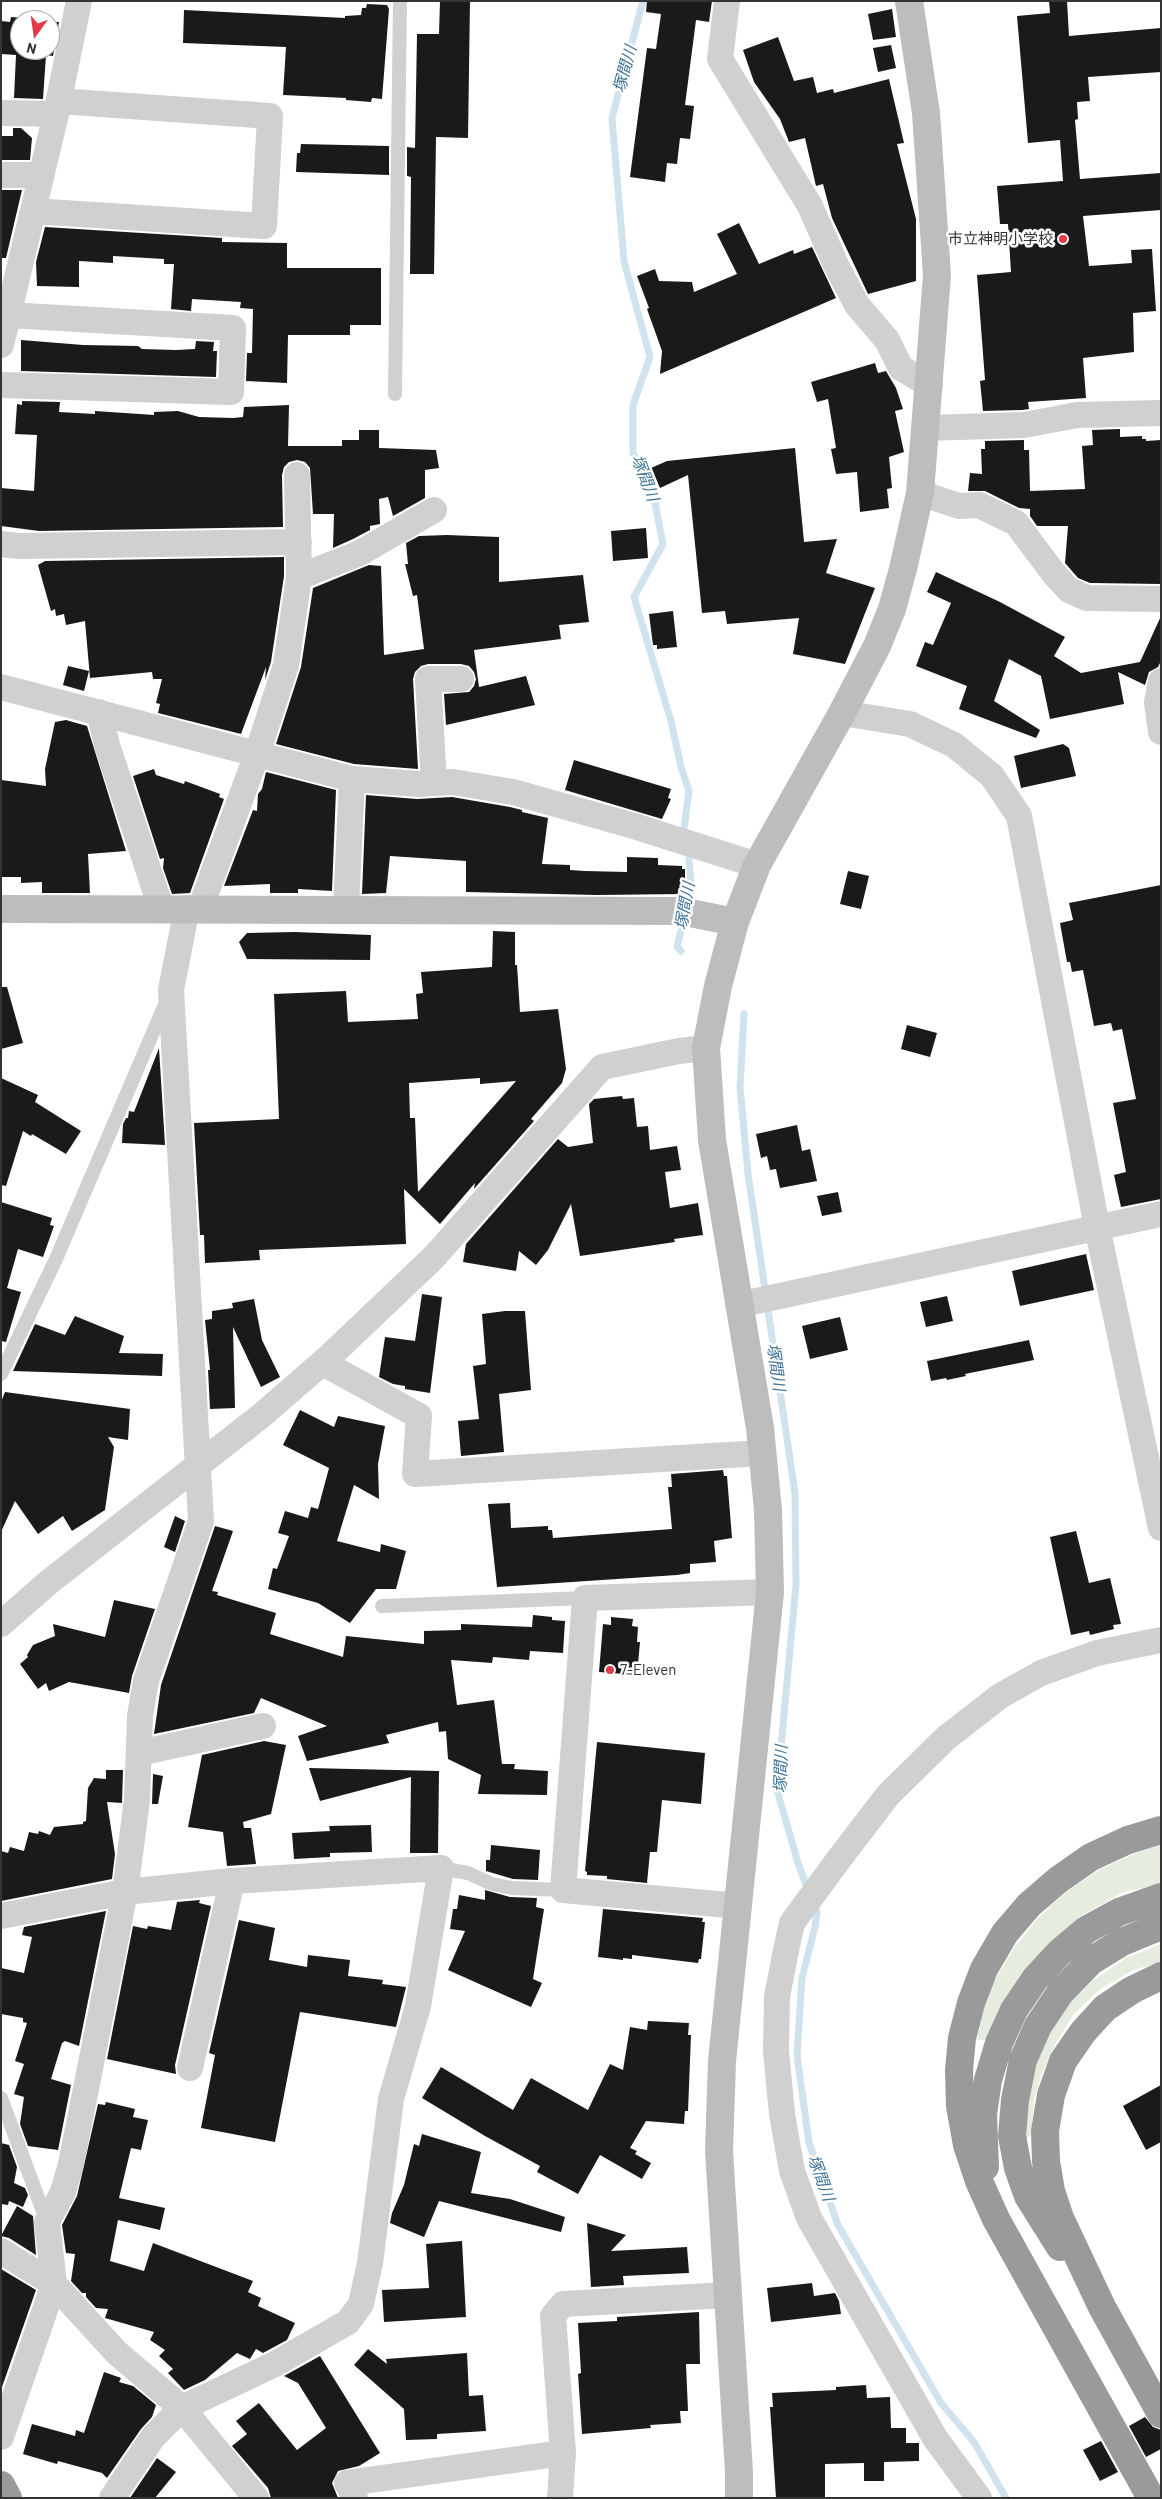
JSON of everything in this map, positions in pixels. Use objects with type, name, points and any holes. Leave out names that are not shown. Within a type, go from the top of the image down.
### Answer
[{"type":"highway","points":[[1151,2498],[996,2219],[979,2181],[967,2145],[960,2106],[959,2070],[962,2038],[971,2003],[984,1969],[1005,1933],[1029,1905],[1058,1880],[1091,1858],[1128,1840],[1161,1830]]},
{"type":"highway","points":[[996,2219],[987,2179],[983,2114],[988,2080],[999,2043],[1014,2010],[1035,1979],[1059,1953],[1086,1930],[1119,1912],[1161,1897]]},
{"type":"highway","points":[[1102,2307],[1044,2225],[1028,2196],[1018,2168],[1012,2136],[1015,2100],[1023,2060],[1038,2026],[1060,1993],[1090,1962],[1122,1942],[1161,1926]]},
{"type":"highway","points":[[1161,1976],[1132,1990],[1105,2008],[1083,2032],[1063,2061],[1051,2095],[1045,2131],[1046,2161],[1051,2191],[1060,2218],[1102,2307],[1161,2414]]},
{"type":"highway","points":[[1,2485],[8,2498]]},
{"type":"street","points":[[1,345],[13,247],[32,211],[42,175],[58,108],[78,1]]},
{"type":"street","points":[[727,1],[720,58],[810,206],[836,265],[858,305],[887,340],[901,368],[930,384]]},
{"type":"street","points":[[739,2498],[719,2151],[722,2061],[770,1592],[768,1510],[760,1428],[758,1301],[712,1140],[706,1048],[718,986],[735,922],[757,865],[842,713],[877,646],[892,609],[912,536],[920,493],[937,275],[935,222],[926,113],[909,1]]},
{"type":"street","points":[[1,113],[58,108],[270,116],[264,226],[32,211]]},
{"type":"street","points":[[1,175],[42,175]]},
{"type":"street","points":[[1,385],[231,392],[233,328],[8,298]]},
{"type":"street","points":[[926,428],[1024,425],[1077,415],[1161,413]]},
{"type":"street","points":[[1,2437],[54,2284],[47,2222],[63,2192],[71,2164],[125,1892],[137,1800],[140,1716],[146,1681],[201,1521],[172,990],[183,908],[257,754],[286,665],[299,577],[297,475]]},
{"type":"street","points":[[920,493],[960,506],[979,505],[1016,523],[1055,575],[1069,590],[1087,598],[1161,598]]},
{"type":"street","points":[[299,577],[360,553],[434,510]]},
{"type":"street","points":[[1,544],[19,546],[299,542]]},
{"type":"street","points":[[434,783],[428,679],[461,679]]},
{"type":"street","points":[[1161,681],[1157,702],[1161,732]]},
{"type":"street","points":[[1,687],[352,779],[434,783],[453,782],[513,792],[634,826],[757,865]]},
{"type":"street","points":[[99,712],[107,745],[183,908]]},
{"type":"street","points":[[842,713],[910,724],[954,745],[992,776],[1018,816],[1097,1227],[1161,1528]]},
{"type":"street","points":[[346,909],[352,779]]},
{"type":"street","points":[[1,909],[183,908],[686,912],[735,922]]},
{"type":"street","points":[[1,1624],[49,1582],[262,1415],[323,1362],[434,1256],[602,1067],[679,1051],[706,1048]]},
{"type":"street","points":[[758,1301],[1161,1214]]},
{"type":"street","points":[[323,1362],[419,1416],[415,1474],[762,1453]]},
{"type":"street","points":[[739,1906],[563,1890],[586,1598],[770,1592]]},
{"type":"street","points":[[979,2498],[935,2438],[809,2218],[792,2171],[782,2114],[776,2051],[777,1997],[792,1923],[888,1795],[946,1738],[1000,1696],[1041,1673],[1097,1653],[1161,1640]]},
{"type":"street","points":[[139,1753],[263,1726]]},
{"type":"street","points":[[1,1916],[125,1892],[232,1881],[441,1868],[418,2006],[391,2099],[370,2263],[361,2304],[348,2322],[275,2364],[182,2408],[153,2437],[112,2498]]},
{"type":"street","points":[[190,2068],[232,1881]]},
{"type":"street","points":[[1,2251],[54,2284],[117,2353],[182,2408],[256,2498]]},
{"type":"street","points":[[560,2498],[563,2453],[554,2316],[563,2304],[727,2295]]},
{"type":"street","points":[[355,2498],[347,2482],[563,2453]]},
{"type":"lane","points":[[395,394],[400,1]]},
{"type":"lane","points":[[1,1374],[56,1259],[172,990]]},
{"type":"lane","points":[[382,1606],[586,1598]]},
{"type":"lane","points":[[441,1868],[468,1873],[492,1884],[512,1888],[563,1890]]},
{"type":"lane","points":[[1,2098],[47,2222]]},
{"type":"shaded area","points":[[1161,1845],[1161,1883],[1122,1893],[1079,1917],[1047,1946],[1019,1978],[990,2040],[977,2040],[984,2007],[994,1982],[1012,1951],[1037,1919],[1066,1892],[1099,1870],[1143,1850]]},
{"type":"shaded area","points":[[1161,1944],[1161,1962],[1133,1970],[1099,1990],[1074,2014],[1055,2044],[1042,2073],[1034,2101],[1031,2135],[1026,2139],[1027,2087],[1046,2036],[1065,2007],[1092,1981],[1128,1957]]},
{"type":"building","points":[[440,1],[470,1],[468,138],[436,137],[434,274],[410,274],[411,177],[407,176],[407,147],[415,148],[417,34],[439,34]]},
{"type":"building","points":[[647,1],[712,1],[709,22],[696,20],[685,105],[694,106],[690,139],[680,138],[677,164],[667,163],[665,182],[630,177],[647,48],[656,49],[661,14],[646,12]]},
{"type":"building","points":[[1049,1],[1067,1],[1069,36],[1161,28],[1161,72],[1088,77],[1090,101],[1077,102],[1078,119],[1075,120],[1080,179],[1161,173],[1161,210],[1083,216],[1089,266],[1132,263],[1131,250],[1152,249],[1156,311],[1133,313],[1134,352],[1083,358],[1086,398],[1028,402],[1029,409],[1022,410],[983,411],[980,381],[985,380],[977,275],[1011,272],[1008,224],[1000,224],[997,186],[1063,181],[1060,140],[1028,143],[1017,16],[1050,13]]},
{"type":"building","points":[[367,4],[387,5],[389,9],[382,99],[372,98],[371,102],[346,100],[346,98],[283,95],[286,47],[183,43],[184,10],[345,18],[345,16],[361,15],[362,8],[366,8]]},
{"type":"building","points":[[892,9],[896,37],[873,40],[868,14]]},
{"type":"building","points":[[1,21],[10,22],[10,55],[1,54]]},
{"type":"building","points":[[778,37],[794,81],[813,77],[817,93],[833,89],[834,93],[889,79],[904,143],[897,144],[916,219],[916,281],[868,294],[832,218],[823,184],[816,186],[805,138],[789,142],[780,119],[754,82],[743,50]]},
{"type":"building","points":[[891,45],[896,68],[878,72],[873,48]]},
{"type":"building","points":[[16,60],[46,60],[43,99],[14,98]]},
{"type":"building","points":[[13,128],[21,128],[32,138],[30,160],[1,160],[1,136],[13,136]]},
{"type":"building","points":[[301,144],[389,146],[389,175],[296,172],[297,153],[300,153]]},
{"type":"building","points":[[1,190],[22,190],[6,258],[1,258]]},
{"type":"building","points":[[739,223],[759,264],[793,250],[794,254],[812,247],[836,298],[660,374],[662,351],[637,276],[655,269],[659,281],[692,282],[694,292],[737,274],[717,234]]},
{"type":"building","points":[[45,227],[222,238],[222,242],[287,243],[287,268],[381,268],[381,325],[350,325],[350,335],[288,335],[287,383],[246,381],[247,353],[252,353],[253,309],[240,308],[241,302],[192,299],[191,311],[171,309],[174,264],[164,264],[164,259],[113,256],[113,263],[79,261],[79,287],[37,286],[36,262]]},
{"type":"building","points":[[21,340],[83,345],[138,346],[142,349],[176,350],[195,349],[196,341],[214,342],[213,351],[217,351],[216,377],[21,371]]},
{"type":"building","points":[[875,363],[878,373],[886,371],[896,388],[903,409],[895,411],[904,452],[889,457],[892,488],[887,489],[889,508],[860,512],[857,472],[836,474],[831,449],[836,448],[828,399],[817,402],[811,382]]},
{"type":"building","points":[[22,401],[60,402],[59,412],[95,414],[95,411],[154,415],[154,412],[178,411],[199,417],[233,418],[243,417],[244,407],[289,405],[288,446],[342,446],[342,440],[359,440],[359,430],[379,430],[379,448],[436,450],[439,468],[425,470],[425,498],[393,516],[388,497],[379,499],[380,524],[370,526],[370,530],[333,548],[334,514],[313,514],[310,468],[305,462],[297,460],[289,462],[284,467],[282,475],[283,527],[39,531],[1,526],[1,488],[34,491],[37,435],[15,434],[17,404],[22,405]]},
{"type":"building","points":[[1120,429],[1120,437],[1142,436],[1142,439],[1146,439],[1146,441],[1161,440],[1161,584],[1090,583],[1078,578],[1065,563],[1068,526],[1037,526],[1030,516],[1030,509],[1019,508],[985,491],[968,491],[970,473],[982,474],[981,449],[985,449],[985,441],[1024,440],[1024,450],[1029,450],[1030,491],[1085,489],[1082,446],[1093,445],[1092,430]]},
{"type":"building","points":[[795,448],[804,542],[837,539],[826,573],[875,588],[845,664],[793,654],[799,618],[727,624],[725,611],[702,613],[688,475],[660,488],[651,468],[667,461]]},
{"type":"building","points":[[646,528],[648,558],[613,561],[611,531]]},
{"type":"building","points":[[419,536],[499,537],[499,582],[583,575],[589,622],[559,625],[561,639],[474,650],[479,687],[526,676],[535,705],[446,725],[444,694],[469,692],[474,686],[476,679],[474,672],[469,666],[461,664],[428,664],[421,666],[415,672],[413,679],[418,769],[354,764],[276,744],[301,667],[313,588],[369,565],[381,566],[384,655],[424,649],[417,595],[413,596],[405,564],[408,564],[406,543]]},
{"type":"building","points":[[284,557],[284,576],[271,662],[265,680],[266,667],[241,734],[158,713],[160,704],[156,703],[162,679],[153,679],[152,672],[90,678],[85,621],[66,625],[64,614],[56,616],[55,609],[51,611],[38,565],[45,561]]},
{"type":"building","points":[[936,572],[1000,602],[1065,637],[1054,656],[1081,673],[1140,662],[1161,616],[1161,661],[1158,667],[1149,672],[1145,685],[1118,672],[1124,704],[1050,719],[1041,676],[1009,659],[994,701],[1040,730],[1036,738],[959,709],[967,686],[916,666],[925,642],[933,645],[951,603],[927,592]]},
{"type":"building","points":[[673,611],[677,647],[657,649],[657,645],[653,645],[649,614]]},
{"type":"building","points":[[68,666],[89,671],[84,691],[63,685]]},
{"type":"building","points":[[66,720],[87,726],[126,851],[88,854],[90,893],[42,893],[42,882],[21,883],[21,877],[1,877],[1,780],[46,786],[45,769],[55,722]]},
{"type":"building","points":[[1063,744],[1069,748],[1076,776],[1021,788],[1014,756]]},
{"type":"building","points":[[574,760],[671,789],[668,798],[671,799],[662,819],[565,790]]},
{"type":"building","points":[[154,769],[156,775],[184,784],[185,781],[220,794],[219,797],[224,799],[190,893],[172,894],[163,868],[164,858],[160,859],[133,776]]},
{"type":"building","points":[[266,772],[336,790],[332,891],[298,889],[298,893],[270,893],[270,884],[224,886],[253,810],[257,811],[258,794],[262,789]]},
{"type":"building","points":[[366,795],[417,799],[452,797],[510,807],[548,818],[542,864],[570,865],[570,870],[627,872],[627,857],[658,858],[658,865],[682,866],[682,869],[685,869],[685,894],[597,895],[466,892],[466,861],[390,856],[386,893],[362,894]]},
{"type":"building","points":[[848,871],[869,876],[861,909],[840,904]]},
{"type":"building","points":[[1161,885],[1161,1199],[1121,1207],[1114,1175],[1126,1172],[1113,1103],[1136,1099],[1122,1029],[1113,1031],[1111,1023],[1094,1026],[1083,970],[1072,972],[1070,962],[1067,962],[1060,923],[1073,920],[1069,903]]},
{"type":"building","points":[[493,931],[515,932],[515,965],[517,965],[520,1012],[558,1009],[566,1069],[562,1083],[531,1119],[534,1121],[474,1189],[475,1183],[440,1224],[404,1189],[406,1244],[259,1250],[260,1260],[205,1263],[204,1235],[200,1235],[194,1123],[279,1119],[274,994],[346,991],[348,1022],[418,1019],[416,994],[423,993],[421,972],[492,967]],"holes":[[[480,1078],[480,1084],[516,1081],[418,1192],[415,1118],[410,1118],[409,1083]]]},
{"type":"building","points":[[295,932],[371,935],[370,960],[247,959],[239,942],[247,933]]},
{"type":"building","points":[[1,987],[7,987],[23,1043],[1,1049]]},
{"type":"building","points":[[907,1025],[937,1033],[930,1057],[901,1049]]},
{"type":"building","points":[[159,1048],[165,1145],[122,1143],[123,1124],[126,1118],[128,1118],[129,1111],[134,1112]]},
{"type":"building","points":[[1,1078],[38,1095],[35,1102],[81,1131],[66,1154],[32,1134],[31,1136],[23,1131],[6,1186],[1,1185]]},
{"type":"building","points":[[622,1096],[623,1099],[634,1098],[637,1127],[648,1126],[650,1150],[677,1146],[681,1170],[665,1172],[670,1208],[698,1203],[703,1235],[674,1239],[675,1242],[580,1256],[571,1204],[548,1250],[536,1265],[519,1251],[516,1271],[463,1262],[466,1244],[558,1139],[568,1147],[593,1143],[589,1104],[594,1099]]},
{"type":"building","points":[[797,1125],[802,1151],[810,1149],[817,1181],[780,1188],[776,1169],[770,1170],[767,1156],[761,1158],[756,1134]]},
{"type":"building","points":[[838,1192],[842,1212],[822,1216],[817,1196]]},
{"type":"building","points":[[1,1202],[52,1218],[50,1225],[54,1226],[43,1257],[18,1249],[7,1288],[21,1292],[6,1342],[1,1341]]},
{"type":"building","points":[[1086,1254],[1094,1290],[1020,1306],[1012,1271]]},
{"type":"building","points":[[422,1294],[442,1297],[430,1393],[405,1389],[405,1386],[393,1384],[379,1377],[385,1337],[415,1341]]},
{"type":"building","points":[[947,1296],[953,1321],[926,1327],[920,1302]]},
{"type":"building","points":[[254,1299],[262,1340],[280,1377],[261,1387],[233,1327],[235,1408],[210,1409],[208,1370],[210,1370],[205,1320],[212,1319],[212,1311],[233,1308],[232,1303]]},
{"type":"building","points":[[525,1311],[531,1390],[499,1394],[504,1452],[461,1456],[458,1421],[479,1419],[473,1366],[486,1364],[482,1314]]},
{"type":"building","points":[[75,1316],[124,1336],[119,1353],[163,1354],[162,1376],[13,1371],[35,1324],[65,1335]]},
{"type":"building","points":[[840,1317],[848,1350],[810,1359],[802,1326]]},
{"type":"building","points":[[1029,1340],[1034,1360],[965,1374],[966,1376],[947,1380],[946,1378],[931,1381],[927,1361]]},
{"type":"building","points":[[5,1392],[130,1409],[128,1440],[108,1437],[114,1447],[105,1510],[72,1531],[63,1516],[38,1534],[15,1501],[1,1532],[1,1402]]},
{"type":"building","points":[[300,1410],[334,1427],[338,1416],[385,1426],[378,1464],[379,1499],[354,1485],[337,1541],[380,1552],[381,1544],[406,1551],[396,1589],[376,1589],[350,1623],[318,1603],[268,1589],[273,1568],[277,1569],[289,1536],[278,1533],[285,1511],[308,1518],[311,1507],[318,1509],[329,1468],[283,1445]]},
{"type":"building","points":[[723,1470],[724,1476],[727,1476],[732,1538],[714,1541],[716,1562],[690,1564],[690,1573],[677,1575],[497,1587],[488,1504],[510,1503],[511,1528],[548,1526],[548,1530],[552,1530],[553,1538],[672,1529],[668,1487],[672,1487],[671,1474]]},
{"type":"building","points":[[175,1516],[185,1521],[175,1552],[164,1547]]},
{"type":"building","points":[[215,1526],[233,1531],[212,1591],[218,1592],[217,1595],[276,1613],[270,1634],[343,1657],[346,1636],[424,1644],[424,1631],[461,1630],[461,1624],[532,1627],[533,1615],[552,1617],[552,1620],[565,1621],[563,1653],[530,1651],[529,1660],[493,1657],[492,1663],[451,1660],[457,1705],[494,1700],[502,1764],[515,1764],[514,1769],[548,1771],[547,1795],[478,1794],[481,1775],[448,1759],[446,1731],[439,1732],[438,1722],[386,1735],[389,1743],[307,1761],[298,1736],[327,1726],[261,1698],[254,1713],[154,1734],[161,1685]]},
{"type":"building","points":[[1076,1531],[1089,1583],[1110,1578],[1121,1624],[1113,1625],[1114,1629],[1090,1635],[1089,1631],[1071,1635],[1050,1537]]},
{"type":"building","points":[[114,1600],[155,1609],[132,1676],[129,1693],[69,1682],[49,1691],[46,1683],[38,1689],[20,1664],[28,1657],[27,1655],[33,1645],[55,1636],[53,1624],[105,1637]]},
{"type":"building","points":[[611,1617],[633,1619],[632,1626],[638,1627],[637,1642],[640,1642],[637,1675],[599,1672],[603,1624],[611,1625]]},
{"type":"building","points":[[264,1741],[286,1745],[271,1814],[243,1822],[244,1828],[251,1828],[256,1864],[227,1866],[223,1832],[188,1827],[202,1755]]},
{"type":"building","points":[[597,1742],[705,1753],[701,1804],[662,1800],[657,1852],[650,1852],[647,1883],[607,1879],[607,1876],[587,1875],[585,1871]]},
{"type":"building","points":[[309,1768],[439,1771],[438,1853],[410,1853],[411,1777],[320,1801]]},
{"type":"building","points":[[106,1770],[123,1770],[122,1803],[107,1802],[115,1854],[112,1879],[1,1901],[1,1851],[8,1853],[10,1847],[24,1851],[29,1832],[38,1834],[39,1831],[50,1835],[54,1827],[83,1824],[86,1821],[88,1788],[94,1778],[106,1779]]},
{"type":"building","points":[[153,1774],[163,1776],[158,1804],[152,1804]]},
{"type":"building","points":[[371,1825],[372,1852],[330,1853],[330,1857],[294,1859],[292,1833],[330,1831],[329,1826]]},
{"type":"building","points":[[491,1845],[540,1850],[538,1880],[513,1879],[486,1871],[486,1860],[490,1860]]},
{"type":"building","points":[[485,1890],[510,1897],[537,1898],[536,1907],[544,1909],[533,1979],[542,1983],[531,2007],[448,1970],[465,1931],[450,1929],[453,1909],[457,1909],[459,1895],[485,1900]]},
{"type":"building","points":[[200,1900],[199,1903],[211,1906],[175,2065],[176,2074],[107,2059],[133,1926],[147,1929],[148,1926],[171,1930],[177,1902]]},
{"type":"building","points":[[603,1909],[703,1918],[702,1922],[705,1922],[701,1959],[699,1959],[698,1963],[632,1955],[632,1959],[623,1958],[623,1960],[598,1957]]},
{"type":"building","points":[[106,1911],[79,2046],[65,2041],[62,2043],[51,2079],[71,2085],[58,2150],[28,2146],[20,2124],[24,2097],[14,2094],[24,2064],[15,2061],[27,2023],[23,2022],[23,2018],[1,2014],[1,1968],[24,1973],[32,1937],[22,1935],[24,1927]]},
{"type":"building","points":[[239,1920],[275,1928],[269,1960],[307,1967],[308,1955],[350,1960],[348,1976],[383,1980],[382,1984],[406,1987],[396,2027],[300,2012],[275,2142],[201,2128],[215,2055],[209,2053]]},
{"type":"building","points":[[648,2021],[689,2023],[688,2035],[691,2035],[688,2111],[685,2111],[684,2124],[646,2121],[630,2148],[637,2151],[635,2154],[651,2163],[642,2179],[600,2155],[578,2194],[537,2172],[540,2166],[422,2098],[441,2067],[513,2110],[531,2078],[588,2110],[610,2064],[623,2070],[630,2027],[647,2030]]},
{"type":"building","points":[[1161,2085],[1161,2142],[1146,2150],[1123,2106]]},
{"type":"building","points":[[106,2102],[135,2109],[133,2117],[148,2120],[141,2150],[131,2148],[119,2198],[165,2208],[160,2230],[118,2220],[110,2261],[144,2271],[153,2243],[253,2281],[248,2292],[261,2298],[258,2306],[295,2323],[287,2340],[263,2353],[256,2349],[250,2359],[237,2353],[205,2380],[184,2390],[168,2373],[173,2369],[159,2356],[165,2350],[150,2340],[154,2332],[105,2318],[108,2309],[96,2308],[86,2297],[86,2293],[82,2293],[71,2281],[75,2254],[66,2253],[62,2225],[77,2196],[98,2104],[105,2105]]},
{"type":"building","points":[[422,2134],[481,2152],[471,2193],[510,2199],[565,2217],[561,2232],[439,2201],[424,2237],[390,2223],[392,2213],[404,2185],[414,2144],[419,2146]]},
{"type":"building","points":[[1,2143],[9,2145],[17,2167],[14,2183],[25,2188],[28,2195],[23,2207],[9,2201],[8,2205],[1,2204]]},
{"type":"building","points":[[17,2206],[33,2216],[36,2255],[9,2238],[1,2236]]},
{"type":"building","points":[[587,2223],[626,2235],[611,2251],[687,2247],[689,2273],[623,2276],[624,2285],[591,2287]]},
{"type":"building","points":[[462,2241],[466,2317],[384,2322],[382,2290],[429,2288],[426,2244]]},
{"type":"building","points":[[1,2269],[36,2290],[2,2387],[1,2387]]},
{"type":"building","points":[[812,2283],[814,2296],[835,2293],[839,2301],[841,2314],[771,2322],[767,2288]]},
{"type":"building","points":[[699,2312],[700,2364],[686,2364],[688,2411],[680,2411],[681,2423],[650,2425],[651,2428],[582,2434],[578,2374],[581,2373],[578,2323],[617,2321],[617,2317]]},
{"type":"building","points":[[368,2349],[387,2364],[386,2359],[467,2353],[469,2396],[483,2395],[486,2431],[437,2434],[437,2439],[406,2440],[404,2409],[354,2365]]},
{"type":"building","points":[[320,2356],[380,2453],[359,2466],[338,2471],[332,2483],[338,2498],[271,2498],[268,2488],[232,2446],[247,2434],[236,2421],[259,2403],[297,2450],[326,2428],[298,2383],[284,2376]]},
{"type":"building","points":[[104,2372],[121,2378],[119,2382],[133,2386],[156,2405],[152,2417],[141,2429],[107,2478],[102,2473],[58,2461],[57,2464],[23,2454],[32,2424],[75,2436],[76,2430],[84,2433]]},
{"type":"building","points":[[866,2385],[867,2398],[890,2397],[891,2428],[906,2428],[906,2443],[919,2443],[919,2461],[884,2462],[884,2481],[864,2481],[864,2463],[825,2464],[825,2498],[776,2498],[770,2407],[773,2407],[772,2393],[836,2390],[836,2387]]},
{"type":"building","points":[[1145,2417],[1153,2427],[1161,2430],[1161,2449],[1146,2457],[1129,2426]]},
{"type":"building","points":[[1101,2441],[1118,2472],[1100,2481],[1083,2450]]},
{"type":"building","points":[[157,2458],[176,2472],[155,2498],[130,2498]]},
{"type":"waterway","name":"塚間川","points":[[643,1],[612,118],[624,261],[650,357],[633,405],[633,453],[655,503],[663,544],[634,597],[671,721],[681,767],[689,791],[684,829]]},
{"type":"waterway","name":"塚間川","points":[[686,906],[691,885],[689,859]]},
{"type":"waterway","name":"塚間川","points":[[681,951],[677,947],[684,917]]},
{"type":"waterway","name":"塚間川","points":[[744,1014],[740,1087],[748,1174],[795,1493],[796,1585],[777,1790],[798,1863],[808,1890]]},
{"type":"waterway","name":"塚間川","points":[[814,1905],[817,1912],[802,1978],[797,2055],[809,2143],[838,2225],[941,2403],[974,2442],[1006,2498]]},
{"type":"place","name":"市立神明小学校","points":[[1063,239]]},
{"type":"place","name":"7-Eleven","points":[[610,1670]]}]
